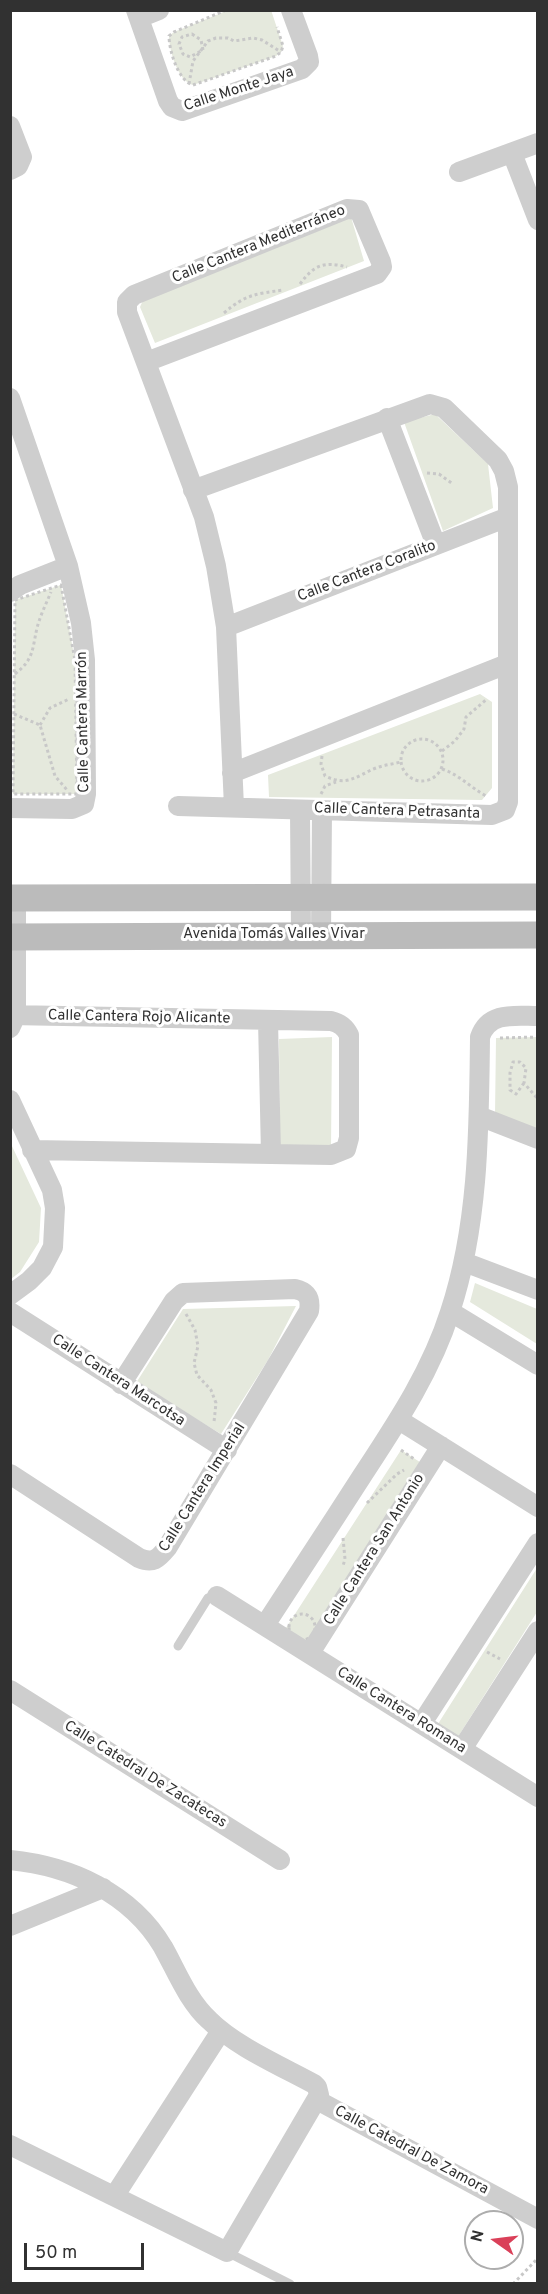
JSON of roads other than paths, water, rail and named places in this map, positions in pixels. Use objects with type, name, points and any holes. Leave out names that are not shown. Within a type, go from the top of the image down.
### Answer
[{"type":"main road","points":[[13,898],[537,897]]},
{"type":"main road","name":"Avenida Tomás Valles Vivar","points":[[13,937],[537,935]]},
{"type":"street","name":"Calle Monte Jaya","points":[[159,10],[137,14],[168,101],[172,107],[182,111],[302,69],[309,62],[308,56],[283,15]]},
{"type":"street","points":[[10,126],[22,157],[18,166],[10,171]]},
{"type":"street","points":[[459,172],[537,143]]},
{"type":"street","points":[[512,153],[537,220]]},
{"type":"street","name":"Calle Cantera Mediterráneo","points":[[146,362],[377,274],[382,267],[381,262],[359,210],[347,209],[134,295],[127,302],[127,312],[204,517],[216,566],[226,627],[234,807]]},
{"type":"street","name":"Calle Cantera Marrón","points":[[10,398],[17,437],[69,566],[86,660],[85,800],[79,808],[72,809],[10,808]]},
{"type":"street","name":"Calle Cantera Petrasanta","points":[[178,806],[300,810],[326,804],[492,815],[505,810],[508,802],[508,487],[504,471],[498,460],[444,408],[430,405],[387,418],[194,490]]},
{"type":"street","points":[[387,418],[436,545]]},
{"type":"street","name":"Calle Cantera Coralito","points":[[226,627],[508,517]]},
{"type":"street","points":[[10,592],[20,585],[69,566]]},
{"type":"street","points":[[232,773],[507,664]]},
{"type":"street","points":[[310,897],[322,869],[326,804]]},
{"type":"street","points":[[300,810],[300,867],[310,897],[311,935]]},
{"type":"street","points":[[300,867],[322,869]]},
{"type":"street","points":[[12,1019],[13,898]]},
{"type":"street","points":[[265,1625],[399,1420],[428,1367],[450,1312],[464,1262],[478,1158],[480,1037],[482,1031],[494,1019],[500,1017],[537,1016]]},
{"type":"street","name":"Calle Cantera Rojo Alicante","points":[[12,1019],[332,1021],[345,1028],[349,1035],[349,1138],[346,1149],[331,1155],[32,1150]]},
{"type":"street","points":[[268,1020],[271,1154]]},
{"type":"street","points":[[10,1100],[52,1190],[55,1208],[53,1247],[42,1268],[29,1281],[10,1294]]},
{"type":"street","points":[[479,1116],[537,1139]]},
{"type":"street","points":[[464,1262],[537,1290]]},
{"type":"street","name":"Calle Cantera Imperial","points":[[10,1474],[148,1562],[160,1557],[227,1450],[309,1311],[308,1295],[295,1289],[183,1293],[174,1301],[121,1384]]},
{"type":"street","name":"Calle Cantera Marcotsa","points":[[10,1312],[227,1450]]},
{"type":"street","points":[[450,1312],[537,1365]]},
{"type":"street","points":[[399,1420],[537,1507]]},
{"type":"street","name":"Calle Cantera San Antonio","points":[[310,1653],[441,1446]]},
{"type":"street","points":[[422,1723],[537,1543]]},
{"type":"street","name":"Calle Cantera Romana","points":[[217,1596],[537,1797]]},
{"type":"street","points":[[462,1749],[537,1631]]},
{"type":"street","name":"Calle Catedral De Zacatecas","points":[[10,1690],[280,1860]]},
{"type":"street","name":"Calle Catedral De Zamora","points":[[10,1860],[63,1870],[103,1888],[125,1904],[152,1931],[200,2010],[221,2031],[314,2084],[318,2095],[537,2219]]},
{"type":"street","points":[[10,1926],[103,1888]]},
{"type":"street","points":[[115,2195],[221,2031]]},
{"type":"street","points":[[10,2145],[227,2252],[318,2095]]},
{"type":"lane","points":[[178,1646],[208,1599],[217,1596]]},
{"type":"lane","points":[[227,2252],[290,2283]]}]
